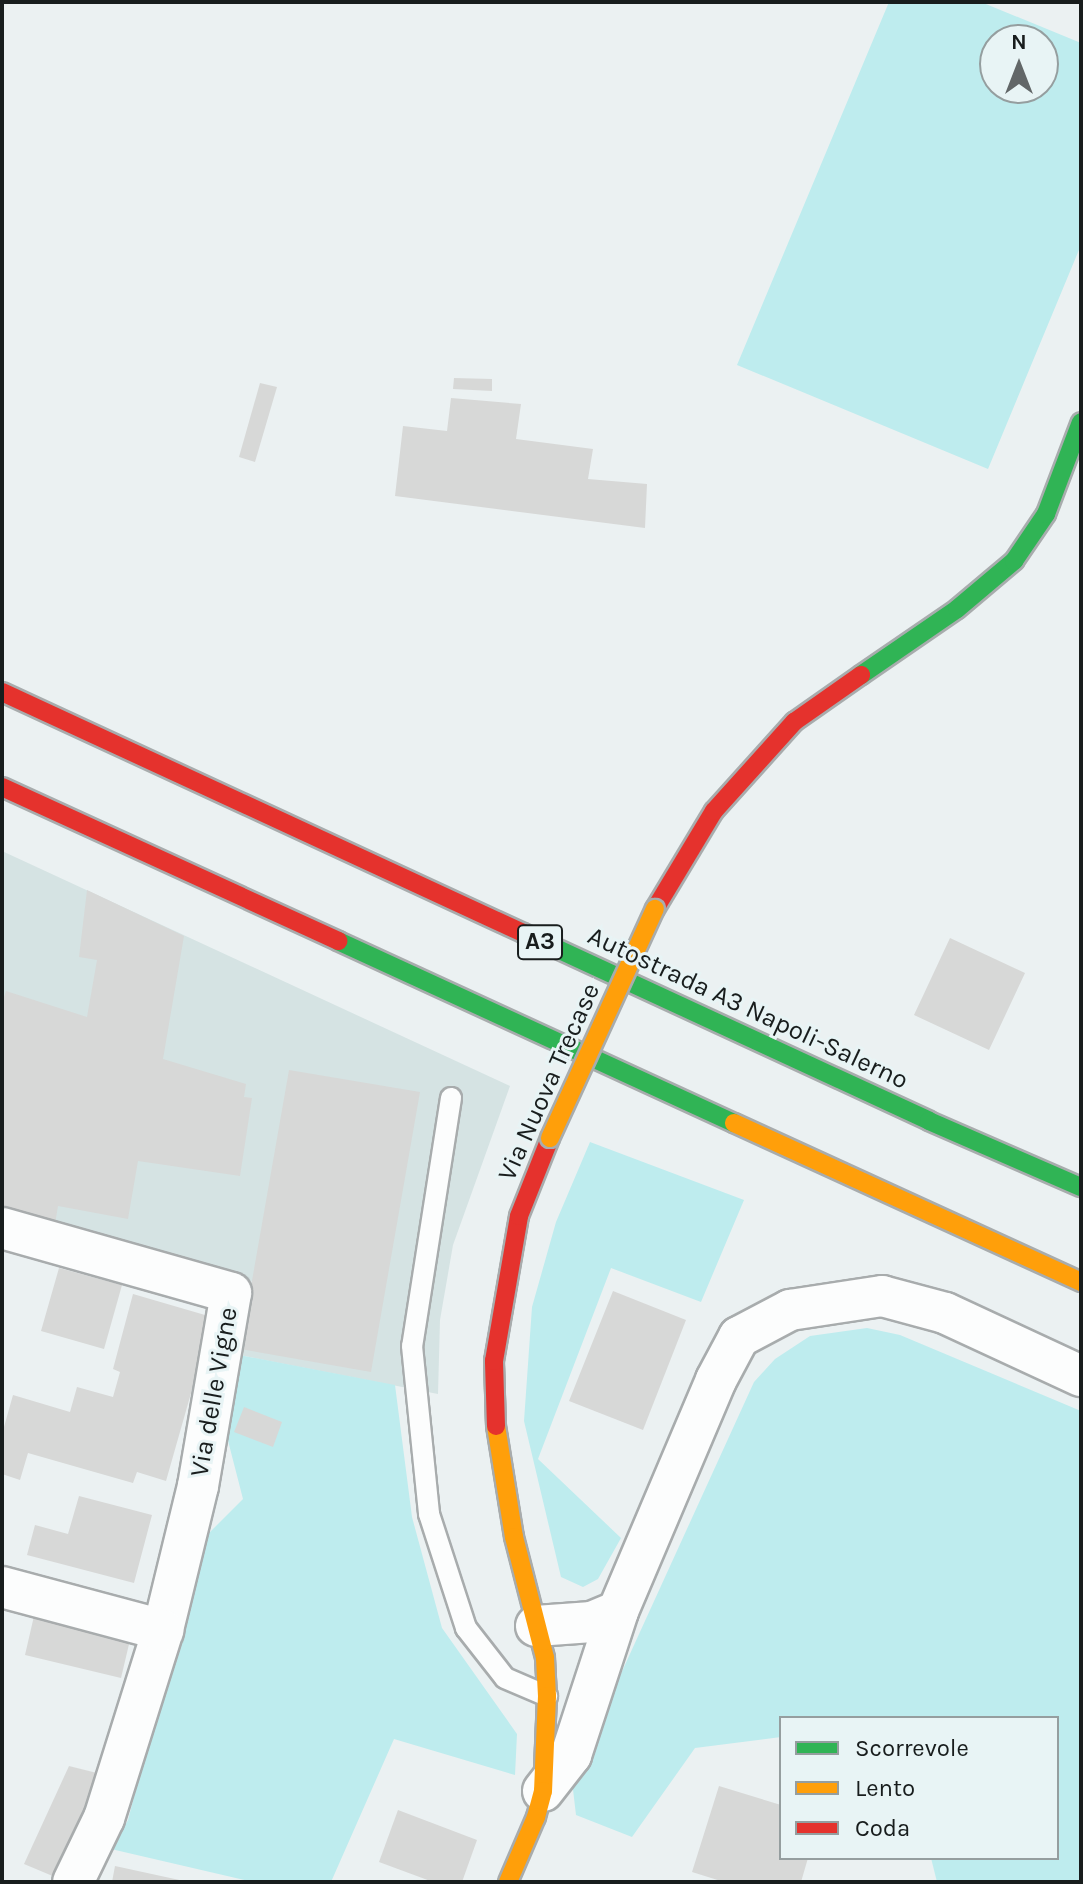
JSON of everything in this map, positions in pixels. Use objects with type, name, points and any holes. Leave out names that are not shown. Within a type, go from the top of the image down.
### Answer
[{"type":"main road","name":"Via Nuova Trecase","points":[[508,1882],[536,1817],[543,1791],[542,1660],[497,1445],[494,1361],[519,1216],[550,1138],[655,909],[714,811],[794,722],[957,609],[1014,561],[1046,514],[1081,422]]},
{"type":"main road","name":"Autostrada A3 Napoli-Salerno","points":[[2,692],[929,1121],[1081,1187]]},
{"type":"main road","points":[[2,787],[1081,1282]]},
{"type":"street","name":"Via delle Vigne","points":[[2,1228],[231,1293],[198,1486],[163,1630],[104,1818],[73,1882]]},
{"type":"street","points":[[543,1791],[571,1755],[618,1611],[716,1380],[739,1337],[790,1310],[882,1296],[945,1313],[1081,1376]]},
{"type":"street","points":[[2,1587],[163,1630]]},
{"type":"street","points":[[542,1660],[592,1622],[618,1611]]},
{"type":"street","points":[[542,1660],[566,1664],[606,1651]]},
{"type":"lane","points":[[451,1098],[412,1346],[429,1514],[466,1628],[505,1678],[542,1660]]},
{"type":"shaded area","points":[[889,2],[981,2],[1035,24],[979,24],[979,104],[1059,104],[1059,34],[1081,43],[1081,245],[988,469],[737,365]]},
{"type":"shaded area","points":[[2,851],[510,1086],[453,1245],[440,1320],[438,1394],[234,1354],[252,1281],[2,1208]]},
{"type":"shaded area","points":[[590,1142],[744,1200],[701,1302],[611,1268],[538,1459],[621,1538],[598,1579],[583,1587],[561,1577],[524,1421],[532,1307],[556,1222]]},
{"type":"shaded area","points":[[867,1328],[900,1335],[1081,1411],[1081,1882],[937,1882],[932,1860],[1059,1860],[1059,1716],[779,1716],[779,1737],[695,1748],[632,1837],[576,1815],[572,1781],[754,1382],[775,1359],[810,1336]]},
{"type":"shaded area","points":[[234,1354],[395,1385],[412,1517],[442,1628],[517,1734],[515,1775],[394,1739],[331,1882],[253,1882],[111,1849],[128,1820],[200,1542],[243,1499],[225,1429]]},
{"type":"building","points":[[454,378],[492,379],[492,391],[453,389]]},
{"type":"building","points":[[260,383],[277,387],[255,462],[239,457]]},
{"type":"building","points":[[451,398],[521,404],[516,439],[593,449],[588,479],[647,484],[645,528],[395,496],[403,426],[447,431]]},
{"type":"building","points":[[87,890],[184,936],[163,1059],[246,1084],[244,1097],[252,1098],[240,1176],[138,1161],[128,1219],[58,1206],[55,1224],[2,1208],[2,1003],[6,991],[87,1017],[97,960],[79,957]]},
{"type":"building","points":[[950,938],[1025,973],[989,1050],[914,1015]]},
{"type":"building","points":[[289,1070],[420,1092],[371,1372],[240,1349]]},
{"type":"building","points":[[59,1268],[122,1285],[104,1349],[41,1331]]},
{"type":"building","points":[[613,1291],[686,1320],[643,1430],[569,1401]]},
{"type":"building","points":[[133,1294],[205,1315],[203,1351],[166,1481],[137,1472],[133,1483],[28,1453],[20,1480],[2,1474],[2,1434],[13,1395],[70,1412],[77,1387],[113,1397],[120,1372],[113,1369]]},
{"type":"building","points":[[244,1407],[282,1422],[273,1447],[234,1432]]},
{"type":"building","points":[[79,1496],[152,1515],[134,1583],[27,1555],[35,1525],[68,1534]]},
{"type":"building","points":[[34,1616],[130,1640],[121,1678],[25,1655]]},
{"type":"building","points":[[69,1766],[101,1774],[55,1877],[24,1864]]},
{"type":"building","points":[[719,1786],[779,1804],[779,1860],[807,1860],[801,1882],[724,1882],[692,1872]]},
{"type":"building","points":[[398,1810],[477,1840],[462,1882],[433,1882],[379,1862]]},
{"type":"building","points":[[115,1866],[184,1881],[184,1882],[112,1882]]},
{"type":"traffic: fast","points":[[861,675],[957,609],[1014,561],[1046,514],[1081,422]]},
{"type":"traffic: fast","points":[[523,933],[929,1121],[1081,1187]]},
{"type":"traffic: fast","points":[[338,941],[734,1123]]},
{"type":"traffic: slow","points":[[550,1138],[655,909]]},
{"type":"traffic: slow","points":[[734,1123],[1081,1282]]},
{"type":"traffic: slow","points":[[496,1426],[514,1537],[545,1658],[547,1696],[543,1791],[536,1817],[508,1882]]},
{"type":"traffic: jam","points":[[655,909],[714,811],[794,722],[861,675]]},
{"type":"traffic: jam","points":[[2,692],[523,933]]},
{"type":"traffic: jam","points":[[2,787],[338,941]]},
{"type":"traffic: jam","points":[[496,1426],[494,1361],[519,1216],[550,1138]]}]
